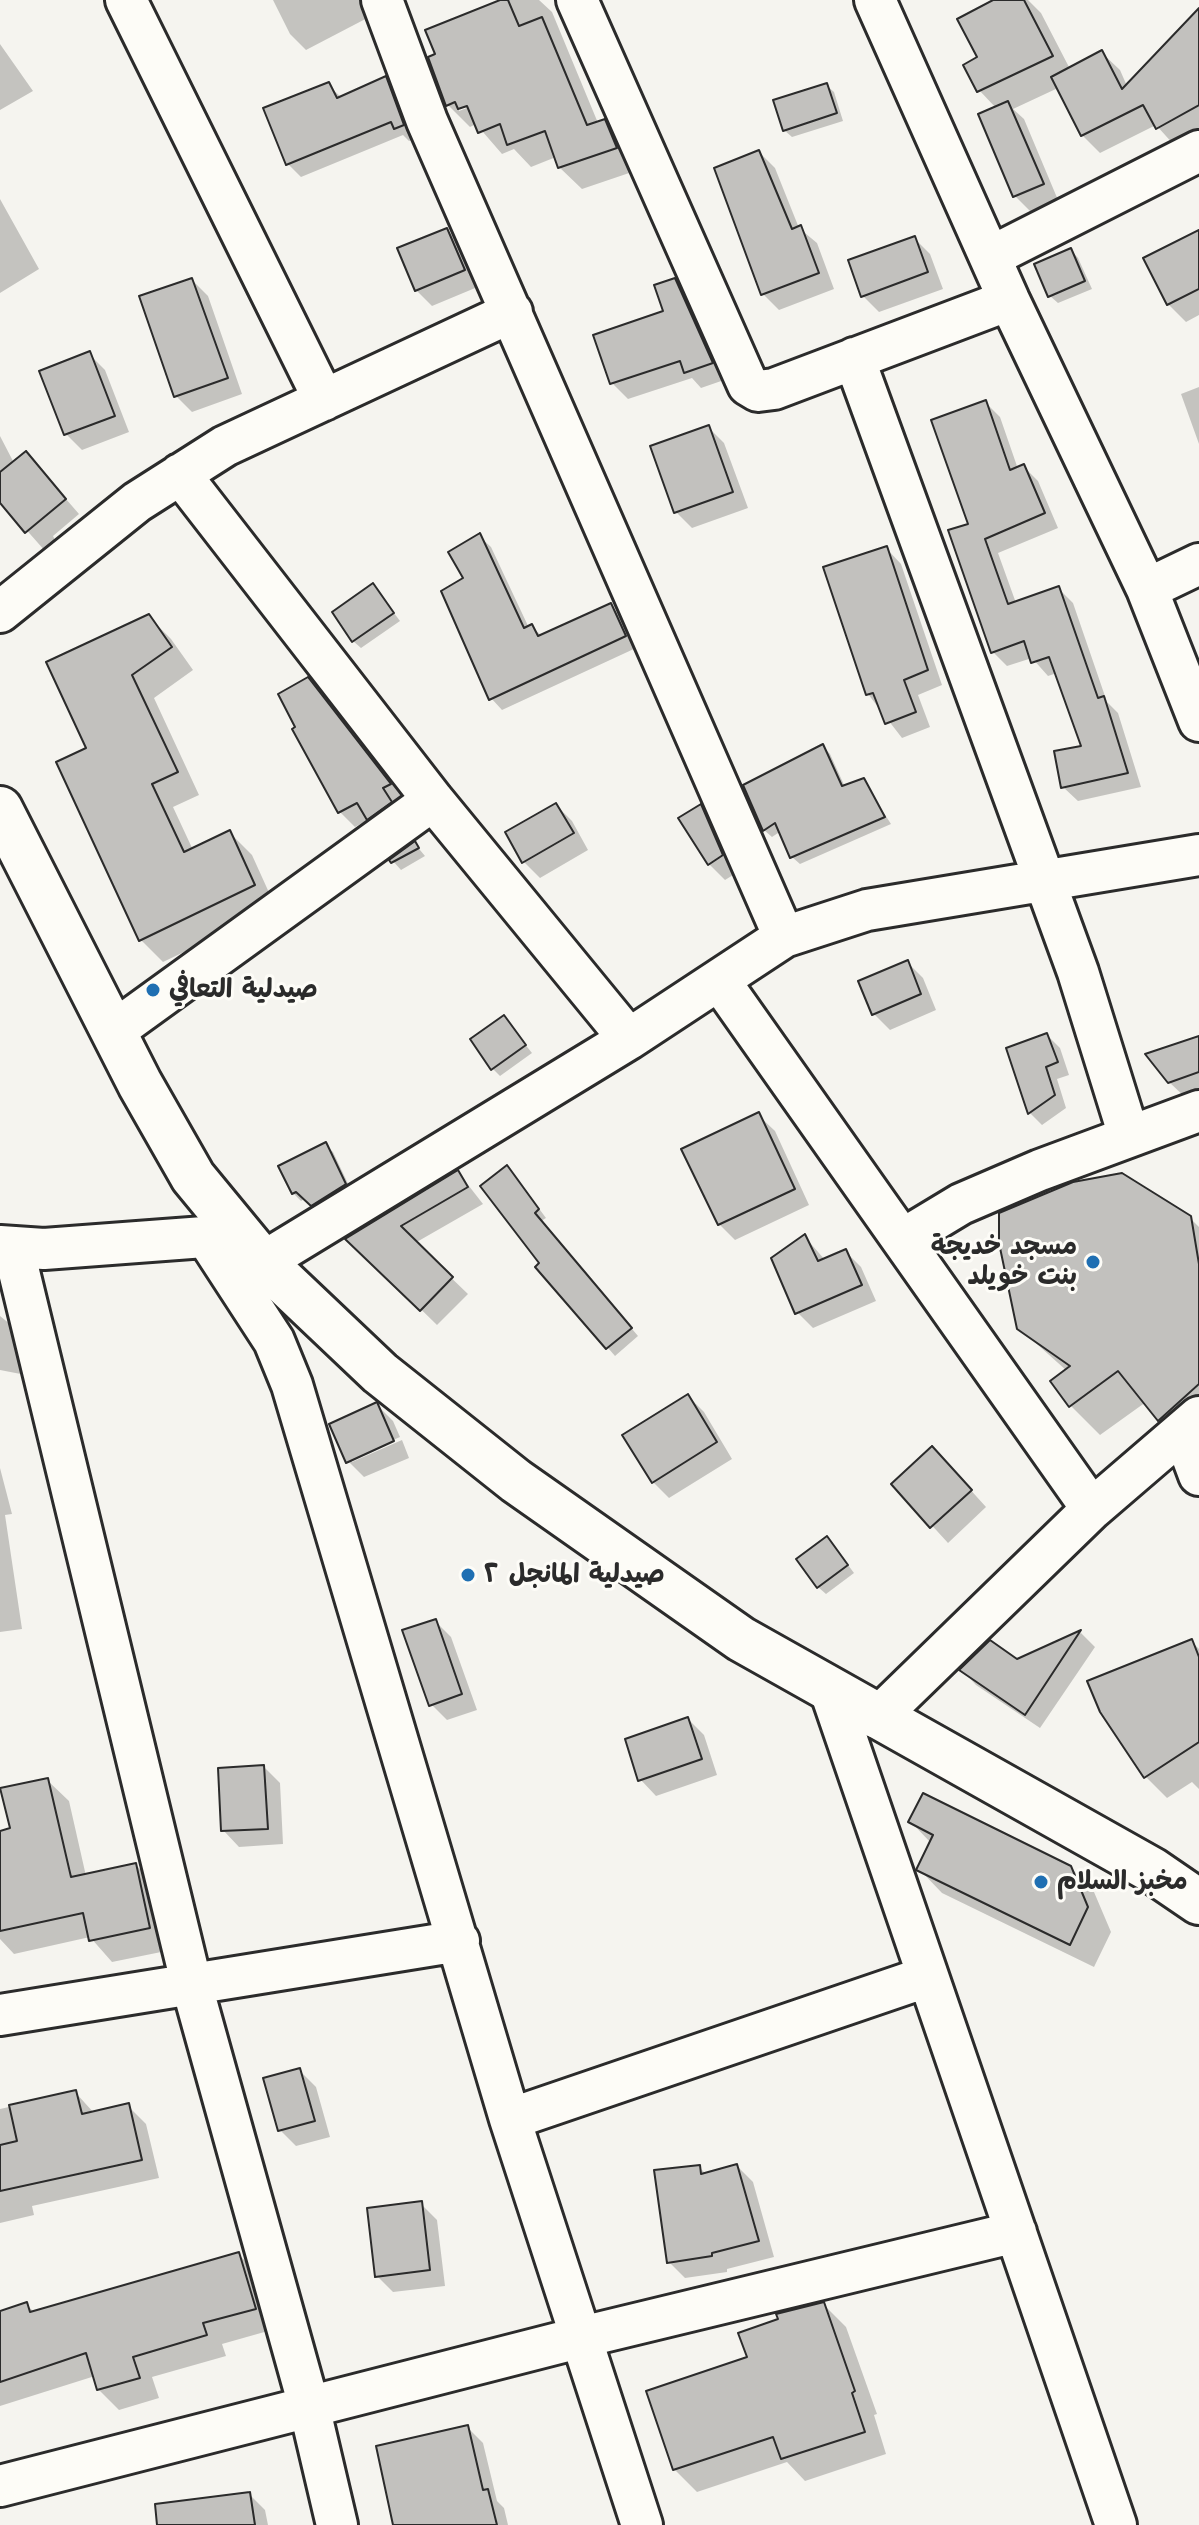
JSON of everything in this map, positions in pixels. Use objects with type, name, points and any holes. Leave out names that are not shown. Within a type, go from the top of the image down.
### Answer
[{"type":"street","points":[[126,0],[324,400]]},
{"type":"street","points":[[382,0],[427,121],[784,937]]},
{"type":"street","points":[[577,0],[748,385],[758,391],[774,389],[1009,300]]},
{"type":"street","points":[[875,0],[1009,300],[1147,589],[1199,721]]},
{"type":"street","points":[[990,257],[1199,151]]},
{"type":"street","points":[[0,612],[137,502],[225,446],[512,312]]},
{"type":"street","points":[[854,358],[1082,986],[1129,1136]]},
{"type":"street","points":[[180,474],[433,800],[629,1039]]},
{"type":"street","points":[[1147,589],[1199,564]]},
{"type":"street","points":[[114,1031],[433,800]]},
{"type":"street","points":[[0,809],[193,1177],[236,1245],[292,1385],[510,2119],[642,2525]]},
{"type":"street","points":[[337,2525],[309,2406],[192,1986],[6,1246],[44,1249],[236,1245],[629,1039],[784,937],[867,910],[1199,855]]},
{"type":"street","points":[[719,980],[1092,1509]]},
{"type":"street","points":[[903,1239],[961,1204],[1199,1111]]},
{"type":"street","points":[[236,1245],[380,1373],[516,1481],[741,1639],[831,1693],[1152,1870],[1199,1902]]},
{"type":"street","points":[[877,1718],[1092,1509],[1191,1424]]},
{"type":"street","points":[[1191,1424],[1199,1475]]},
{"type":"street","points":[[831,1693],[1116,2525]]},
{"type":"street","points":[[0,2015],[459,1941]]},
{"type":"street","points":[[510,2119],[926,1977]]},
{"type":"street","points":[[0,2486],[582,2337],[1016,2232]]},
{"type":"building","points":[[500,0],[508,0],[519,26],[542,17],[587,125],[605,119],[617,148],[558,168],[545,131],[507,145],[500,124],[478,133],[467,106],[458,109],[455,102],[446,106],[428,57],[435,54],[425,30]]},
{"type":"building","points":[[993,0],[1024,0],[1053,56],[977,92],[963,65],[977,57],[957,19]]},
{"type":"building","points":[[1199,8],[1199,105],[1156,129],[1143,105],[1081,136],[1051,77],[1102,50],[1122,89]]},
{"type":"building","points":[[386,76],[404,125],[394,129],[391,122],[286,165],[263,108],[329,82],[337,98]]},
{"type":"building","points":[[827,83],[837,113],[783,131],[773,100]]},
{"type":"building","points":[[1008,101],[1044,184],[1013,197],[978,114]]},
{"type":"building","points":[[759,150],[792,229],[801,225],[819,273],[761,295],[714,168]]},
{"type":"building","points":[[447,228],[465,270],[415,291],[397,248]]},
{"type":"building","points":[[1199,230],[1199,289],[1167,305],[1143,258]]},
{"type":"building","points":[[915,236],[928,272],[861,297],[848,260]]},
{"type":"building","points":[[1071,248],[1085,281],[1048,297],[1034,264]]},
{"type":"building","points":[[192,278],[228,378],[174,397],[139,296]]},
{"type":"building","points":[[675,278],[713,363],[684,373],[680,361],[610,384],[593,335],[663,311],[654,285]]},
{"type":"building","points":[[90,351],[115,416],[64,435],[39,371]]},
{"type":"building","points":[[986,400],[1010,470],[1024,464],[1045,513],[985,539],[1008,604],[1059,586],[1098,698],[1104,696],[1128,773],[1061,788],[1054,751],[1081,746],[1049,657],[1031,663],[1024,641],[991,653],[948,530],[968,524],[931,420]]},
{"type":"building","points":[[709,425],[733,492],[674,513],[650,446]]},
{"type":"building","points":[[26,451],[66,499],[25,533],[0,503],[0,472]]},
{"type":"building","points":[[480,533],[524,628],[532,624],[538,636],[611,603],[626,636],[489,700],[441,591],[463,578],[448,552]]},
{"type":"building","points":[[887,546],[928,670],[904,680],[916,712],[885,724],[873,693],[866,695],[823,567]]},
{"type":"building","points":[[373,583],[394,613],[352,642],[332,612]]},
{"type":"building","points":[[149,614],[172,647],[132,675],[178,772],[152,784],[184,852],[230,830],[255,885],[139,941],[56,762],[86,748],[46,662]]},
{"type":"building","points":[[308,677],[391,784],[383,788],[392,802],[367,820],[357,803],[338,813],[292,729],[295,727],[278,694]]},
{"type":"building","points":[[823,744],[842,786],[864,778],[885,817],[790,858],[775,823],[763,831],[743,785]]},
{"type":"building","points":[[556,803],[574,833],[522,863],[505,832]]},
{"type":"building","points":[[701,804],[723,855],[708,865],[678,818]]},
{"type":"building","points":[[415,841],[419,848],[391,863],[389,860]]},
{"type":"building","points":[[908,960],[921,994],[872,1015],[858,981]]},
{"type":"building","points":[[504,1015],[526,1045],[491,1070],[470,1039]]},
{"type":"building","points":[[1047,1033],[1058,1062],[1046,1067],[1055,1095],[1028,1114],[1006,1048]]},
{"type":"building","points":[[1199,1036],[1199,1072],[1168,1083],[1145,1054]]},
{"type":"building","points":[[759,1112],[795,1189],[718,1225],[681,1149]]},
{"type":"building","points":[[326,1142],[346,1184],[311,1206],[296,1192],[292,1194],[278,1166]]},
{"type":"building","points":[[507,1165],[539,1209],[535,1213],[632,1328],[606,1349],[535,1267],[539,1263],[480,1186]]},
{"type":"building","points":[[458,1170],[468,1187],[401,1226],[453,1277],[420,1311],[345,1239]]},
{"type":"building","points":[[1122,1173],[1191,1216],[1199,1264],[1199,1384],[1158,1421],[1118,1371],[1069,1407],[1050,1381],[1070,1366],[1017,1329],[999,1243],[999,1213],[1073,1182]]},
{"type":"building","points":[[805,1234],[818,1261],[846,1249],[862,1285],[795,1314],[771,1258]]},
{"type":"building","points":[[688,1394],[717,1442],[652,1483],[622,1435]]},
{"type":"building","points":[[377,1402],[394,1441],[346,1463],[329,1424]]},
{"type":"building","points":[[932,1446],[972,1490],[930,1528],[891,1484]]},
{"type":"building","points":[[827,1536],[848,1565],[817,1588],[796,1559]]},
{"type":"building","points":[[436,1619],[462,1694],[429,1706],[402,1630]]},
{"type":"building","points":[[1081,1630],[1025,1715],[959,1670],[990,1640],[1017,1659]]},
{"type":"building","points":[[1192,1639],[1199,1657],[1199,1742],[1144,1778],[1100,1712],[1087,1681]]},
{"type":"building","points":[[688,1717],[702,1759],[638,1781],[625,1739]]},
{"type":"building","points":[[264,1765],[268,1829],[221,1831],[218,1768]]},
{"type":"building","points":[[48,1778],[71,1877],[136,1863],[150,1928],[89,1941],[83,1913],[0,1931],[0,1831],[10,1828],[0,1788]]},
{"type":"building","points":[[923,1793],[1071,1866],[1088,1907],[1070,1945],[916,1870],[933,1835],[908,1822]]},
{"type":"building","points":[[300,2068],[315,2121],[278,2131],[263,2078]]},
{"type":"building","points":[[76,2090],[82,2114],[129,2103],[142,2160],[0,2191],[0,2145],[17,2141],[9,2105]]},
{"type":"building","points":[[737,2164],[759,2241],[712,2253],[712,2256],[667,2263],[654,2170],[700,2165],[701,2174]]},
{"type":"building","points":[[422,2201],[430,2270],[375,2277],[367,2208]]},
{"type":"building","points":[[239,2252],[256,2309],[203,2323],[207,2335],[133,2357],[140,2378],[97,2390],[86,2353],[0,2382],[0,2311],[27,2302],[30,2312]]},
{"type":"building","points":[[824,2302],[855,2391],[852,2393],[865,2432],[781,2459],[773,2437],[673,2470],[646,2391],[747,2357],[738,2333],[778,2319],[776,2314]]},
{"type":"building","points":[[468,2425],[483,2490],[488,2489],[497,2525],[393,2525],[376,2446]]},
{"type":"building","points":[[250,2492],[255,2525],[157,2525],[155,2504]]},
{"type":"place","name":"صيدلية التعافي","points":[[153,990]]},
{"type":"place","name":"مسجد خديجة بنت خويلد","points":[[1093,1262]]},
{"type":"place","name":"صيدلية المانجل ٢","points":[[468,1575]]},
{"type":"place","name":"مخبز السلام","points":[[1041,1882]]}]
